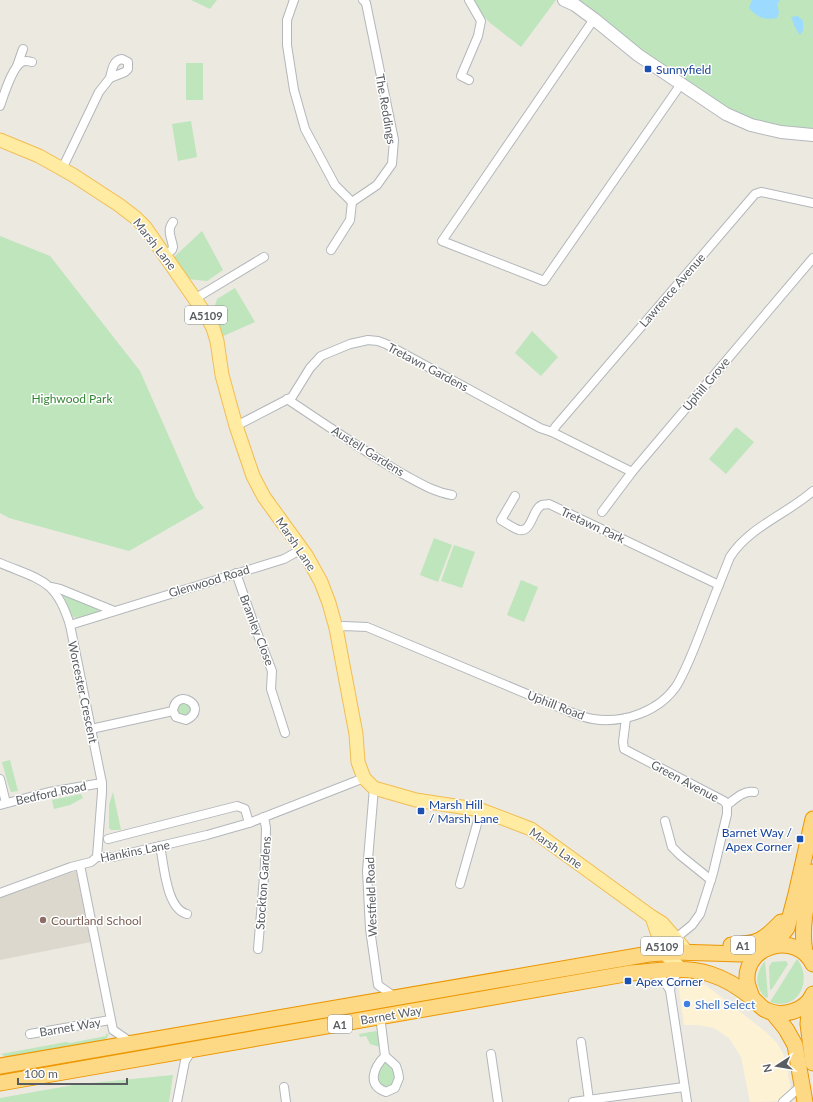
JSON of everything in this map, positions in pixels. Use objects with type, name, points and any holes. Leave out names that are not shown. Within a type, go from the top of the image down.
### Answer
[{"type":"highway","points":[[807,1096],[795,1045],[786,1029],[773,1013],[764,1009],[752,998],[747,981],[750,966],[758,953],[774,945],[787,928],[813,819]]},
{"type":"highway","points":[[809,958],[803,942],[804,923],[813,872]]},
{"type":"highway","name":"A1","points":[[687,952],[698,946],[744,945],[763,939],[790,916]]},
{"type":"highway","points":[[774,945],[796,947],[809,958]]},
{"type":"highway","name":"Barnet Way","points":[[0,1066],[612,960],[664,953],[758,953]]},
{"type":"highway","name":"Barnet Way","points":[[0,1083],[618,975],[651,971],[681,969],[697,970],[710,974],[738,987],[752,998]]},
{"type":"highway","points":[[773,1013],[789,1012],[798,1009],[812,997]]},
{"type":"highway","points":[[812,997],[808,1024],[813,1064]]},
{"type":"main road","name":"Marsh Lane","points":[[0,140],[39,156],[62,169],[119,205],[136,218],[145,227],[196,298],[213,328],[217,341],[222,375],[236,426],[253,476],[264,497],[313,566],[326,595],[336,628],[356,734],[358,762],[364,778],[374,788],[416,800],[481,810],[531,828],[662,923],[687,952]]},
{"type":"main road","name":"A5109","points":[[652,917],[664,953],[681,969]]},
{"type":"street","points":[[294,0],[287,20],[287,44],[294,90],[305,129],[335,185],[352,202],[350,220],[331,250]]},
{"type":"street","name":"The Reddings","points":[[352,202],[377,185],[392,164],[394,140],[366,3],[363,0]]},
{"type":"street","points":[[469,80],[461,76],[478,36],[481,21],[470,0]]},
{"type":"street","points":[[564,0],[594,19],[638,55],[726,114],[751,125],[782,132],[813,135]]},
{"type":"street","points":[[594,19],[442,242],[544,282],[681,84]]},
{"type":"street","points":[[0,106],[23,49]]},
{"type":"street","points":[[17,66],[21,62],[32,62]]},
{"type":"street","points":[[62,169],[99,92],[110,78]]},
{"type":"street","name":"Lawrence Avenue","points":[[552,432],[755,194],[761,192],[813,203]]},
{"type":"street","points":[[165,255],[172,250],[173,247],[169,232],[169,227],[173,222]]},
{"type":"street","points":[[196,298],[264,257]]},
{"type":"street","name":"Uphill Grove","points":[[602,512],[632,472],[813,258]]},
{"type":"street","name":"Tretawn Gardens","points":[[236,426],[292,396],[310,368],[321,356],[350,344],[368,340],[378,341],[540,428],[552,432],[632,472]]},
{"type":"street","name":"Austell Gardens","points":[[287,399],[381,461],[430,489],[452,495]]},
{"type":"street","name":"Uphill Road","points":[[336,628],[344,626],[366,627],[585,717],[607,720],[626,718],[644,712],[661,702],[676,686],[690,658],[730,558],[741,543],[813,492]]},
{"type":"street","name":"Tretawn Park","points":[[515,496],[501,520],[519,530],[527,527],[537,509],[542,505],[549,504],[719,585]]},
{"type":"street","name":"Glenwood Road","points":[[70,625],[284,559],[302,549]]},
{"type":"street","name":"Worcester Crescent","points":[[0,563],[51,587],[59,597],[70,625],[102,783],[97,857]]},
{"type":"street","name":"Bramley Close","points":[[236,573],[272,671],[271,689],[285,733]]},
{"type":"street","points":[[51,587],[60,589],[114,611]]},
{"type":"street","points":[[91,729],[173,711]]},
{"type":"street","name":"Green Avenue","points":[[626,718],[623,742],[624,749],[724,801],[727,805],[727,814],[711,880],[700,914],[692,925],[676,938]]},
{"type":"street","name":"Hankins Lane","points":[[0,893],[91,862],[97,857],[113,857],[207,835],[249,822],[364,778]]},
{"type":"street","points":[[0,779],[3,804]]},
{"type":"street","name":"Bedford Road","points":[[3,804],[49,792],[102,783]]},
{"type":"street","name":"Westfield Road","points":[[374,788],[367,870],[370,929],[378,985],[396,997]]},
{"type":"street","points":[[727,805],[745,792],[754,792]]},
{"type":"street","name":"Hankins Lane","points":[[108,839],[237,806],[245,809],[249,822]]},
{"type":"street","points":[[460,884],[481,810]]},
{"type":"street","name":"Stockton Gardens","points":[[258,950],[266,853],[266,828],[264,817]]},
{"type":"street","points":[[665,821],[672,847],[711,880]]},
{"type":"street","points":[[160,846],[171,899],[182,913],[187,914]]},
{"type":"street","points":[[80,865],[110,1020],[113,1030],[132,1043]]},
{"type":"street","points":[[681,969],[672,980],[670,990],[687,1102]]},
{"type":"street","points":[[651,971],[663,980],[670,990]]},
{"type":"street","points":[[380,1016],[385,1056]]},
{"type":"street","name":"Barnet Way","points":[[30,1034],[110,1020]]},
{"type":"street","points":[[581,1042],[593,1100]]},
{"type":"street","points":[[177,1102],[185,1061],[192,1050]]},
{"type":"street","points":[[491,1054],[498,1102]]},
{"type":"street","points":[[284,1087],[286,1102]]},
{"type":"street","points":[[573,1102],[684,1087]]},
{"type":"street","points":[[783,1102],[807,1096]]},
{"type":"shaded area","name":"Courtland School","points":[[76,871],[91,942],[0,960],[0,898]]},
{"type":"shaded area","points":[[678,982],[706,985],[766,1032],[777,1043],[783,1053],[786,1063],[793,1101],[750,1102],[741,1057],[729,1038],[714,1028],[698,1025],[684,1025]]},
{"type":"green space","points":[[191,0],[217,0],[210,9]]},
{"type":"green space","points":[[469,0],[556,0],[521,47],[489,22]]},
{"type":"green space","points":[[564,0],[813,0],[813,135],[751,125]]},
{"type":"green space","points":[[186,63],[203,63],[203,100],[186,100]]},
{"type":"green space","points":[[191,121],[197,157],[178,161],[172,124]]},
{"type":"green space","points":[[202,231],[223,270],[207,281],[188,279],[174,257]]},
{"type":"green space","name":"Highwood Park","points":[[0,236],[50,256],[140,371],[196,498],[204,508],[129,551],[9,518],[0,513]]},
{"type":"green space","points":[[235,288],[255,322],[221,337],[212,316],[217,299]]},
{"type":"green space","points":[[532,331],[558,357],[541,376],[515,353]]},
{"type":"green space","points":[[736,427],[754,442],[726,474],[709,459]]},
{"type":"green space","points":[[434,538],[452,545],[438,582],[420,575]]},
{"type":"green space","points":[[454,545],[475,552],[462,588],[441,581]]},
{"type":"green space","points":[[521,580],[538,587],[524,622],[507,615]]},
{"type":"green space","points":[[63,595],[97,609],[100,612],[77,618],[73,617]]},
{"type":"green space","points":[[184,702],[189,704],[191,709],[189,714],[184,716],[179,714],[177,709],[179,704]]},
{"type":"green space","points":[[10,760],[18,791],[11,792],[2,762]]},
{"type":"green space","points":[[113,792],[121,830],[111,830],[109,828],[109,805]]},
{"type":"green space","points":[[81,794],[83,798],[70,805],[54,809],[52,800]]},
{"type":"green space","points":[[797,959],[802,967],[804,976],[800,992],[796,998],[789,1002],[780,1004],[770,1002]]},
{"type":"green space","points":[[765,961],[768,997],[766,998],[759,989],[757,980],[759,970]]},
{"type":"green space","points":[[786,961],[788,964],[770,990],[769,967],[772,962]]},
{"type":"green space","points":[[376,1031],[379,1036],[380,1047],[370,1044],[366,1036],[360,1037],[359,1034]]},
{"type":"green space","points":[[109,1033],[105,1042],[8,1058],[1,1054],[106,1036],[106,1034]]},
{"type":"green space","points":[[384,1062],[390,1064],[394,1070],[394,1085],[386,1089],[380,1085],[378,1079],[378,1070]]},
{"type":"green space","points":[[173,1075],[169,1102],[0,1102],[0,1098],[79,1084],[80,1086],[81,1084]]},
{"type":"water","points":[[752,0],[780,0],[777,4],[779,13],[777,18],[762,18],[755,14],[749,8]]},
{"type":"water","points":[[798,16],[803,21],[803,30],[800,35],[791,17]]},
{"type":"place","name":"Sunnyfield","points":[[648,69]]},
{"type":"place","name":"Marsh Hill / Marsh Lane","points":[[421,811]]},
{"type":"place","name":"Barnet Way / Apex Corner","points":[[800,839]]},
{"type":"place","name":"Courtland School","points":[[43,920]]},
{"type":"place","name":"Apex Corner","points":[[628,981]]},
{"type":"place","name":"Shell Select","points":[[687,1004]]}]
